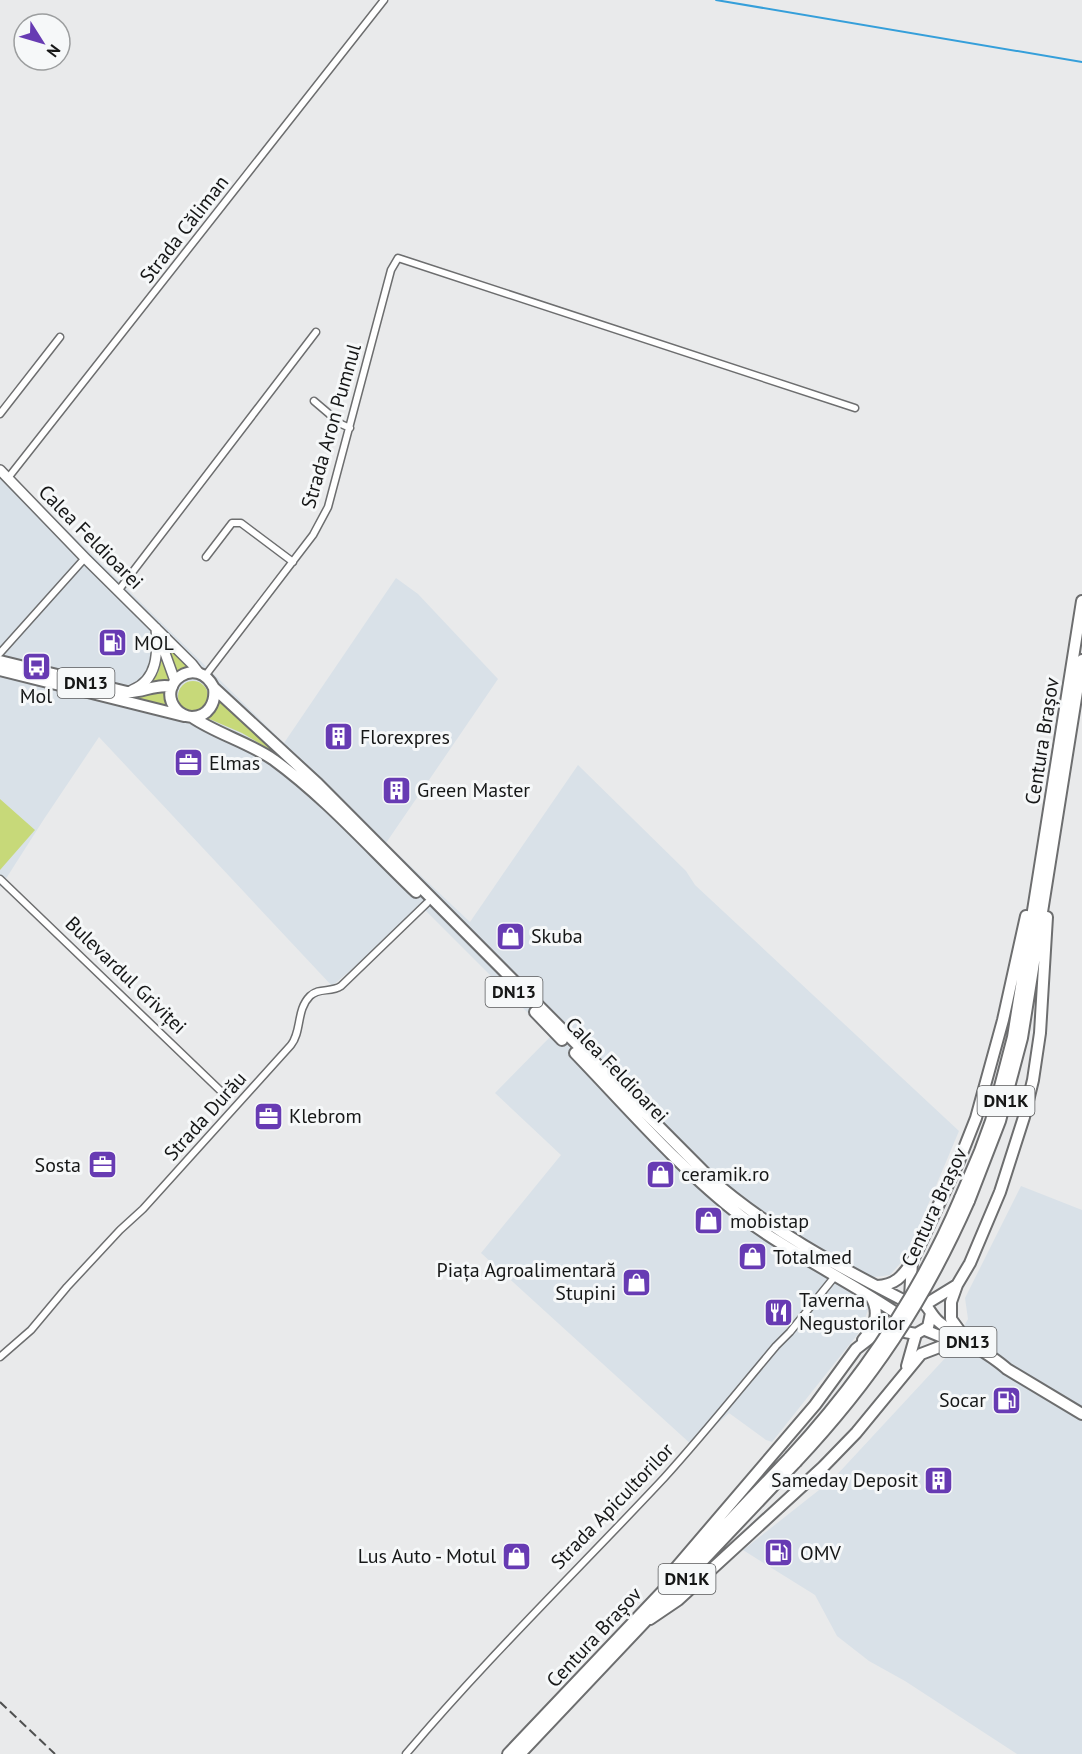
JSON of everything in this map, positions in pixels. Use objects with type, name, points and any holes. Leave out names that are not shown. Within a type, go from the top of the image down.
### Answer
[{"type":"main road","name":"Calea Feldioarei","points":[[0,470],[214,688],[325,791],[710,1178],[744,1207],[778,1230],[876,1286],[907,1300]]},
{"type":"main road","name":"Centura Brașov","points":[[520,1754],[646,1615],[793,1460],[833,1423],[882,1359],[938,1267],[964,1200],[1000,1121],[1022,1038],[1082,601]]},
{"type":"main road","name":"Calea Feldioarei","points":[[156,628],[173,684],[170,694],[175,708],[249,744],[293,774],[427,903],[727,1205],[772,1238],[871,1297],[896,1316]]},
{"type":"main road","points":[[127,692],[146,681],[155,666],[158,648],[156,628]]},
{"type":"main road","name":"Centura Brașov","points":[[1049,841],[1082,660]]},
{"type":"main road","name":"DN13","points":[[0,661],[127,692],[140,692],[173,684],[186,673],[202,674]]},
{"type":"main road","name":"DN13","points":[[0,670],[190,716]]},
{"type":"main road","points":[[190,716],[205,713],[210,708],[215,695],[214,688]]},
{"type":"main road","points":[[876,1286],[890,1284],[901,1278],[912,1262],[959,1161],[976,1118],[998,1043],[1049,841]]},
{"type":"main road","points":[[906,1370],[921,1354],[932,1348],[965,1344],[951,1319],[951,1302],[1000,1192],[1014,1153],[1033,1080],[1040,1033],[1049,841]]},
{"type":"main road","points":[[856,1350],[896,1316],[907,1300],[912,1290],[912,1262]]},
{"type":"main road","points":[[929,1308],[957,1285]]},
{"type":"main road","points":[[646,1615],[683,1558],[815,1406],[872,1330],[876,1309],[871,1297]]},
{"type":"main road","name":"DN13","points":[[907,1300],[921,1300],[938,1322],[965,1344]]},
{"type":"main road","name":"DN13","points":[[921,1332],[931,1322],[929,1308]]},
{"type":"main road","name":"DN13","points":[[896,1316],[905,1332],[921,1332],[965,1344],[996,1359],[1007,1369],[1082,1414]]},
{"type":"main road","points":[[906,1370],[921,1332]]},
{"type":"main road","name":"DN1K","points":[[646,1615],[678,1600],[842,1449],[889,1394],[906,1370]]},
{"type":"main road","name":"Centura Brașov","points":[[508,1754],[646,1615]]},
{"type":"street","name":"Strada Căliman","points":[[8,478],[384,0]]},
{"type":"street","name":"Strada Aron Pumnul","points":[[202,674],[314,535],[328,507],[391,270],[398,258],[855,408]]},
{"type":"street","points":[[118,591],[316,332]]},
{"type":"street","points":[[0,414],[60,337]]},
{"type":"street","points":[[314,401],[341,424],[350,428]]},
{"type":"street","points":[[206,557],[232,523],[241,523],[293,562]]},
{"type":"street","points":[[0,653],[85,558]]},
{"type":"street","name":"Bulevardul Griviței","points":[[0,879],[227,1097]]},
{"type":"street","name":"Strada Durău","points":[[0,1357],[31,1330],[74,1279],[143,1209],[291,1045],[298,1034],[298,1020],[302,1008],[311,995],[341,986],[427,903]]},
{"type":"street","name":"Strada Apicultorilor","points":[[406,1754],[424,1730],[663,1478],[790,1332],[836,1275]]},
{"type":"shaded area","points":[[0,464],[284,743],[396,578],[418,594],[498,679],[386,843],[470,922],[578,765],[686,871],[695,885],[959,1131],[906,1257],[890,1275],[875,1277],[859,1292],[869,1307],[861,1330],[772,1442],[729,1413],[693,1446],[481,1253],[561,1155],[495,1093],[551,1036],[424,909],[332,986],[99,737],[0,888]]},
{"type":"shaded area","points":[[1021,1186],[1082,1210],[1082,1754],[1017,1754],[905,1681],[869,1661],[837,1636],[815,1595],[743,1550],[833,1479],[948,1355],[968,1319],[965,1298]]},
{"type":"green space","points":[[169,647],[194,671],[177,677],[167,648]]},
{"type":"green space","points":[[162,658],[170,680],[153,685],[151,682],[158,673]]},
{"type":"green space","points":[[193,681],[204,685],[208,696],[204,707],[193,711],[182,707],[178,696],[182,685]]},
{"type":"green space","points":[[168,691],[171,706],[128,698]]},
{"type":"green space","points":[[218,694],[279,755],[242,733],[207,718]]},
{"type":"green space","points":[[0,799],[35,830],[0,870]]},
{"type":"waterway","points":[[716,0],[1082,62]]},
{"type":"railway","points":[[0,1702],[55,1754]]},
{"type":"place","name":"MOL","points":[[113,643]]},
{"type":"place","name":"Mol","points":[[36,666]]},
{"type":"place","name":"Florexpres","points":[[339,737]]},
{"type":"place","name":"Elmas","points":[[188,763]]},
{"type":"place","name":"Green Master","points":[[396,790]]},
{"type":"place","name":"Skuba","points":[[510,936]]},
{"type":"place","name":"Klebrom","points":[[268,1116]]},
{"type":"place","name":"Sosta","points":[[102,1165]]},
{"type":"place","name":"ceramik.ro","points":[[660,1174]]},
{"type":"place","name":"mobistap","points":[[709,1221]]},
{"type":"place","name":"Totalmed","points":[[752,1257]]},
{"type":"place","name":"Piața Agroalimentară Stupini","points":[[637,1282]]},
{"type":"place","name":"Taverna Negustorilor","points":[[778,1312]]},
{"type":"place","name":"Socar","points":[[1007,1400]]},
{"type":"place","name":"Sameday Deposit","points":[[939,1480]]},
{"type":"place","name":"OMV","points":[[779,1553]]},
{"type":"place","name":"Lus Auto - Motul","points":[[517,1556]]}]
